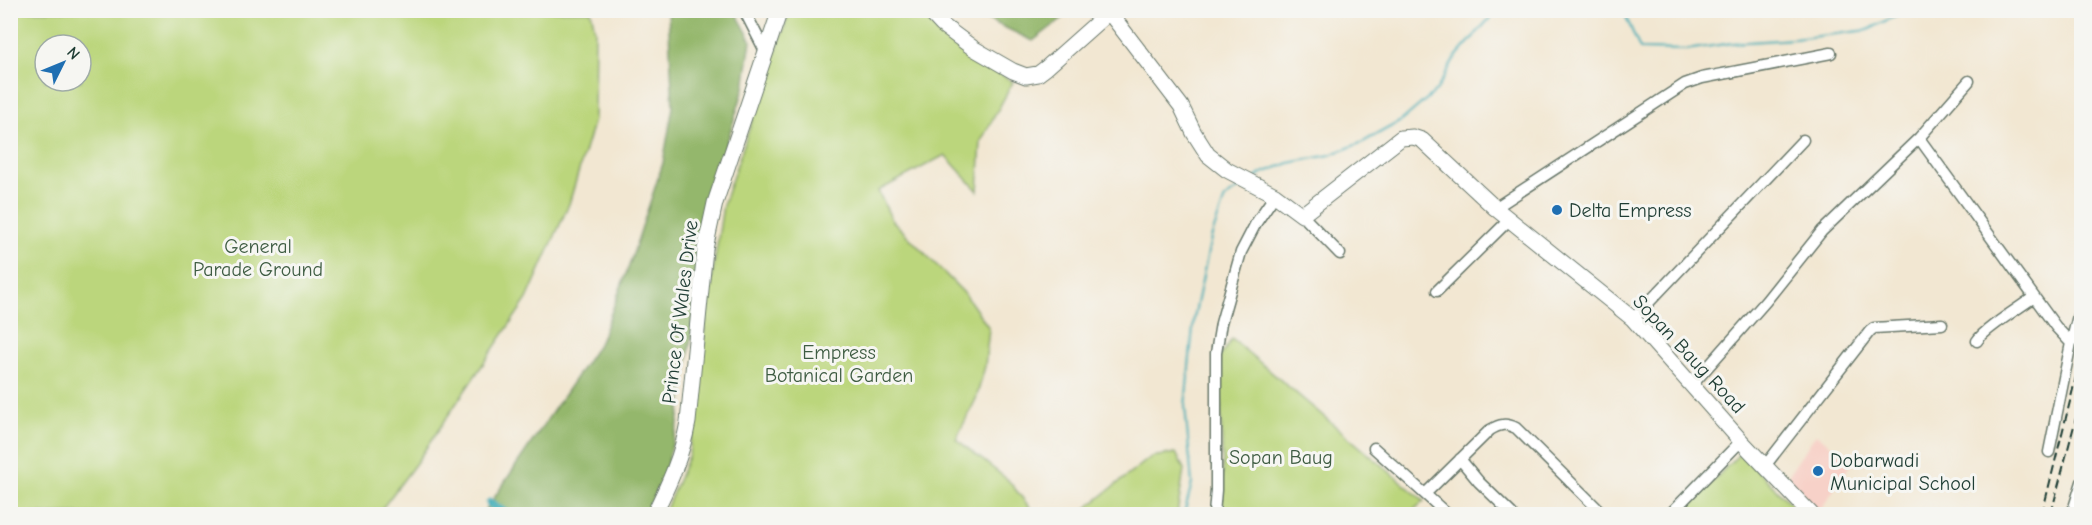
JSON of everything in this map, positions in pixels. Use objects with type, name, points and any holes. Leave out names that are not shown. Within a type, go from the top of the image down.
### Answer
[{"type":"street","points":[[744,10],[765,51]]},
{"type":"street","name":"Prince Of Wales Drive","points":[[654,514],[683,448],[688,422],[705,249],[715,202],[780,10]]},
{"type":"street","points":[[928,10],[942,26],[973,48],[1026,76],[1038,74],[1046,68],[1110,11],[1181,106],[1199,143],[1208,155],[1227,170],[1270,192],[1302,215],[1340,254]]},
{"type":"street","points":[[1495,208],[1684,84],[1702,78],[1831,53]]},
{"type":"street","points":[[1692,385],[1766,301],[1822,231],[1919,138],[1969,81]]},
{"type":"street","name":"Sopan Baug Road","points":[[1302,215],[1401,138],[1422,140],[1509,220],[1633,319],[1740,441],[1811,514]]},
{"type":"street","points":[[1919,138],[2056,327],[2071,343]]},
{"type":"street","points":[[1633,319],[1803,140]]},
{"type":"street","points":[[1214,514],[1216,490],[1215,353],[1221,322],[1241,252],[1270,192]]},
{"type":"street","points":[[1437,291],[1509,220]]},
{"type":"street","points":[[1977,341],[1988,329],[2034,297]]},
{"type":"street","points":[[2049,452],[2082,300]]},
{"type":"street","points":[[1764,466],[1870,331],[1874,328],[1942,324]]},
{"type":"street","points":[[1425,494],[1490,430],[1500,424],[1509,424],[1516,428],[1603,514]]},
{"type":"street","points":[[1670,514],[1740,441]]},
{"type":"street","points":[[1374,448],[1446,514]]},
{"type":"street","points":[[1460,459],[1479,482],[1512,514]]},
{"type":"street","points":[[2072,514],[2082,482]]},
{"type":"shaded area","name":"Dobarwadi Municipal School","points":[[1816,434],[1852,462],[1818,514],[1785,480]]},
{"type":"green space","name":"General Parade Ground","points":[[10,11],[591,11],[595,30],[594,120],[569,204],[527,299],[416,463],[378,514],[11,514]]},
{"type":"green space","points":[[668,11],[735,11],[751,40],[744,88],[715,180],[678,424],[664,474],[645,514],[483,514],[600,342],[629,266],[663,163],[673,107]]},
{"type":"green space","name":"Empress Botanical Garden","points":[[790,11],[921,11],[965,49],[1013,82],[981,141],[978,191],[945,155],[878,191],[892,220],[965,294],[989,328],[985,366],[976,399],[956,439],[1008,480],[1035,514],[664,514],[689,454],[723,205]]},
{"type":"green space","points":[[970,11],[1072,11],[1033,41]]},
{"type":"green space","name":"Sopan Baug","points":[[1232,339],[1424,501],[1409,514],[1215,514],[1223,472],[1219,358]]},
{"type":"green space","points":[[1176,453],[1184,469],[1177,514],[1079,514],[1151,457]]},
{"type":"green space","points":[[1740,453],[1801,514],[1681,514]]},
{"type":"waterway","points":[[1254,179],[1260,174],[1289,163],[1330,155],[1363,142],[1401,121],[1436,91],[1454,59],[1497,10]]},
{"type":"waterway","points":[[1623,10],[1640,49],[1686,50],[1732,43],[1794,39],[1868,30],[1906,10]]},
{"type":"waterway","points":[[1184,514],[1192,483],[1185,406],[1194,318],[1211,238],[1225,198],[1244,185]]},
{"type":"waterway","points":[[490,503],[506,514]]},
{"type":"railway","points":[[2042,514],[2082,353]]},
{"type":"railway","points":[[2051,514],[2082,395]]},
{"type":"place","name":"Delta Empress","points":[[1557,210]]},
{"type":"place","name":"Dobarwadi Municipal School","points":[[1818,471]]}]
